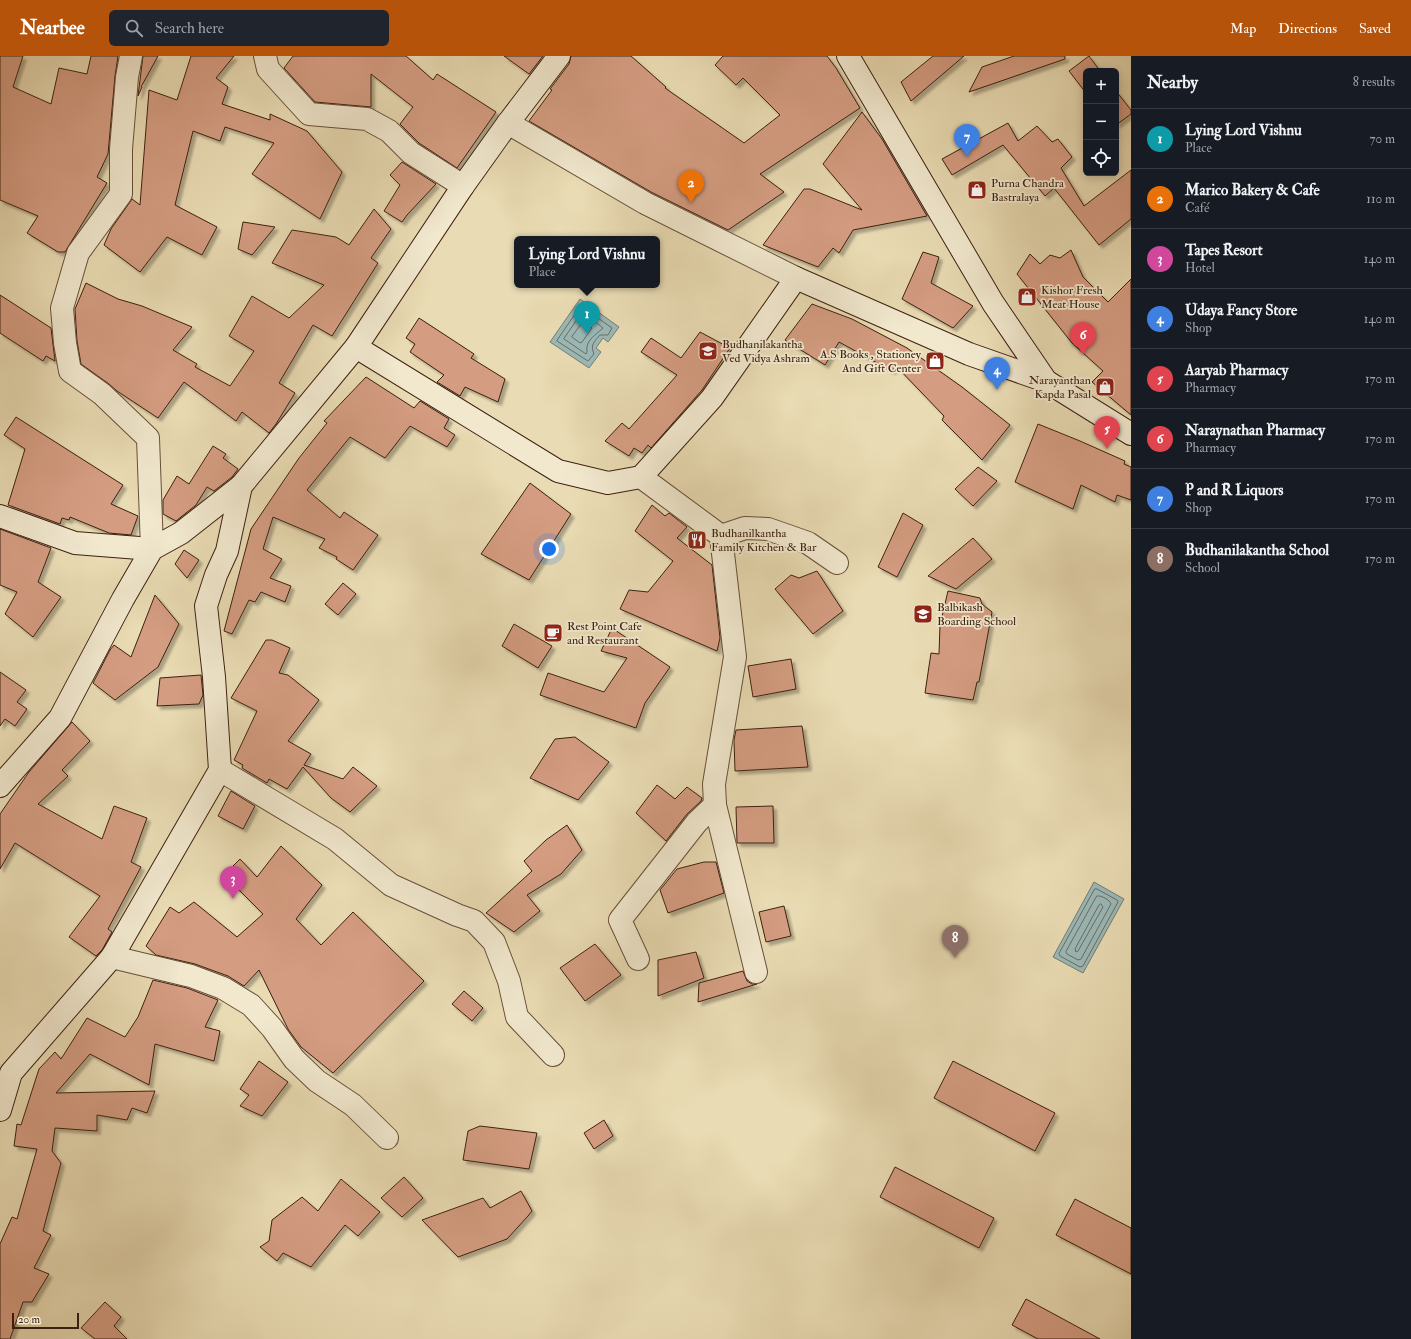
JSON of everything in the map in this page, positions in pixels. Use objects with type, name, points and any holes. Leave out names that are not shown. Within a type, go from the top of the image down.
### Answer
[{"type":"street","points":[[131,56],[121,149],[121,194],[78,253],[62,308],[65,343],[70,371],[102,394],[148,438],[152,549]]},
{"type":"street","points":[[265,56],[268,69],[309,114],[367,119],[389,131],[411,153],[463,186]]},
{"type":"street","points":[[0,786],[60,718],[123,599],[152,549],[181,533],[241,486],[356,347],[463,186],[508,123],[559,56]]},
{"type":"street","points":[[848,56],[992,303],[1046,382]]},
{"type":"street","points":[[508,123],[645,203],[796,278],[969,354],[1046,382],[1131,434]]},
{"type":"street","points":[[356,347],[558,471],[608,483],[641,477],[712,398],[796,278]]},
{"type":"street","points":[[641,477],[721,536],[735,656],[714,784],[715,805],[756,972]]},
{"type":"street","points":[[0,1110],[11,1073],[112,957],[220,770],[214,677],[206,606],[216,574],[227,551],[241,486]]},
{"type":"street","points":[[0,516],[75,543],[152,549]]},
{"type":"street","points":[[721,536],[745,528],[768,529],[808,543],[837,563]]},
{"type":"street","points":[[220,770],[334,839],[391,885],[457,915],[474,921],[494,942],[509,981],[517,1017],[553,1055]]},
{"type":"street","points":[[638,959],[620,920],[696,822],[715,805]]},
{"type":"street","points":[[112,957],[191,976],[223,988],[251,1005],[272,1028],[294,1059],[317,1081],[353,1105],[387,1138]]},
{"type":"water","points":[[580,299],[619,327],[608,342],[603,338],[596,348],[601,352],[589,368],[550,342]]},
{"type":"water","points":[[1094,882],[1124,899],[1083,973],[1053,957]]},
{"type":"building","points":[[0,56],[23,56],[13,87],[51,104],[59,68],[87,74],[91,56],[118,56],[108,154],[97,177],[107,183],[65,252],[58,252],[27,233],[38,216],[0,200]]},
{"type":"building","points":[[143,56],[158,56],[141,87],[138,96]]},
{"type":"building","points":[[191,56],[234,56],[216,78],[228,87],[222,104],[270,120],[270,114],[307,131],[342,172],[320,219],[252,174],[274,143],[225,127],[220,141],[193,131],[175,205],[217,227],[202,255],[167,237],[140,272],[104,245],[111,229],[132,199],[140,205],[149,90],[177,100]]},
{"type":"building","points":[[293,56],[406,56],[433,80],[437,74],[496,112],[457,168],[419,143],[400,124],[413,107],[371,74],[371,107],[315,102],[284,68]]},
{"type":"building","points":[[504,56],[543,56],[529,74]]},
{"type":"building","points":[[571,56],[631,56],[666,87],[665,88],[744,143],[780,115],[743,78],[736,85],[715,65],[723,56],[827,56],[860,108],[760,174],[784,192],[728,230],[651,192],[529,121],[569,64]]},
{"type":"building","points":[[933,56],[964,56],[911,101],[901,82]]},
{"type":"building","points":[[1014,56],[1065,56],[1065,59],[969,92],[982,67]]},
{"type":"building","points":[[1089,56],[1098,68],[1083,68],[1083,89],[1069,71]]},
{"type":"building","points":[[1119,95],[1131,110],[1131,114],[1119,123]]},
{"type":"building","points":[[862,112],[882,139],[927,216],[853,230],[839,253],[833,248],[818,267],[763,245],[804,189],[810,189],[862,210],[823,164]]},
{"type":"building","points":[[1008,123],[1018,141],[1037,126],[1052,142],[1058,139],[1072,157],[1061,168],[1084,206],[1131,170],[1131,219],[1099,245],[1054,188],[1045,196],[1003,145],[952,175],[942,159]]},
{"type":"building","points":[[402,162],[436,184],[402,222],[384,211],[400,185],[390,175]]},
{"type":"building","points":[[374,209],[391,229],[371,258],[378,263],[332,336],[313,325],[279,383],[295,393],[269,433],[242,412],[236,421],[184,382],[158,418],[117,391],[81,364],[77,341],[75,309],[86,283],[118,299],[142,306],[192,327],[173,350],[197,364],[195,367],[230,386],[254,351],[229,336],[252,296],[289,318],[324,285],[272,263],[292,230],[336,237],[349,245]]},
{"type":"building","points":[[243,222],[275,227],[252,255],[238,249]]},
{"type":"building","points":[[1071,250],[1083,277],[1108,302],[1131,279],[1131,415],[1092,382],[1103,371],[1072,343],[1017,274],[1030,254],[1040,264],[1050,255],[1060,258]]},
{"type":"building","points":[[923,252],[939,257],[931,283],[973,306],[953,328],[902,299]]},
{"type":"building","points":[[0,295],[51,328],[55,361],[46,356],[43,361],[0,333]]},
{"type":"building","points":[[812,304],[852,319],[907,348],[962,387],[1010,425],[982,460],[942,420],[944,416],[896,366],[892,371],[839,342],[825,365],[785,340]]},
{"type":"building","points":[[419,318],[474,354],[471,358],[505,379],[498,402],[465,387],[460,396],[437,382],[444,375],[410,352],[415,344],[406,338]]},
{"type":"building","points":[[700,332],[730,348],[702,390],[651,448],[648,445],[642,453],[634,448],[629,456],[605,441],[622,423],[629,429],[677,375],[641,352],[651,338],[681,358]]},
{"type":"building","points":[[366,377],[414,408],[420,401],[449,419],[444,428],[455,435],[447,447],[410,426],[385,458],[350,437],[307,490],[340,518],[344,512],[378,535],[353,570],[336,559],[337,557],[319,548],[325,539],[273,517],[263,549],[282,559],[270,578],[291,586],[285,602],[261,592],[255,602],[249,600],[232,634],[224,631],[251,529],[299,458],[327,423],[324,421]]},
{"type":"building","points":[[16,417],[123,485],[111,504],[138,516],[131,535],[109,533],[70,517],[69,520],[62,518],[60,524],[8,505],[25,449],[4,435]]},
{"type":"building","points":[[1038,424],[1125,461],[1124,464],[1131,467],[1131,500],[1117,495],[1115,502],[1081,485],[1073,509],[1015,482]]},
{"type":"building","points":[[213,446],[226,454],[223,458],[238,469],[232,477],[214,491],[207,487],[196,505],[176,521],[163,514],[163,500],[177,476],[189,484]]},
{"type":"building","points":[[978,467],[997,481],[973,506],[955,489]]},
{"type":"building","points":[[530,483],[571,514],[529,580],[481,554]]},
{"type":"building","points":[[652,505],[665,516],[669,513],[687,527],[677,538],[712,565],[720,638],[717,651],[620,609],[629,590],[648,592],[673,561],[635,531]]},
{"type":"building","points":[[903,513],[923,525],[897,577],[878,567]]},
{"type":"building","points":[[0,529],[51,548],[38,582],[61,597],[33,637],[5,614],[17,592],[0,585]]},
{"type":"building","points":[[973,538],[992,559],[956,589],[928,576]]},
{"type":"building","points":[[184,550],[199,560],[187,578],[175,564]]},
{"type":"building","points":[[817,571],[843,611],[813,634],[775,589],[791,575],[799,578]]},
{"type":"building","points":[[343,583],[356,594],[338,615],[325,604]]},
{"type":"building","points":[[948,591],[980,598],[982,604],[992,612],[979,682],[977,682],[973,700],[925,693],[931,653],[939,654],[940,625]]},
{"type":"building","points":[[155,595],[179,624],[158,667],[115,700],[93,683],[114,645],[131,657]]},
{"type":"building","points":[[514,624],[552,646],[538,668],[502,646]]},
{"type":"building","points":[[612,628],[670,667],[645,703],[636,728],[540,695],[548,673],[604,692],[627,658],[601,651]]},
{"type":"building","points":[[266,640],[272,640],[290,648],[279,673],[288,675],[319,700],[288,741],[311,754],[304,765],[343,779],[353,767],[377,786],[350,812],[331,798],[303,767],[287,789],[269,779],[267,783],[242,768],[243,765],[234,760],[257,711],[231,698]]},
{"type":"building","points":[[791,659],[796,689],[753,697],[748,666]]},
{"type":"building","points":[[0,672],[26,690],[17,702],[27,709],[15,726],[5,719],[0,726]]},
{"type":"building","points":[[201,675],[203,695],[199,704],[157,706],[160,678]]},
{"type":"building","points":[[72,722],[90,741],[62,770],[68,776],[38,804],[102,839],[114,806],[147,818],[131,862],[141,867],[108,929],[112,932],[102,950],[96,956],[69,937],[100,896],[15,843],[0,869],[0,814],[29,772]]},
{"type":"building","points":[[802,726],[808,767],[735,771],[734,740],[736,730]]},
{"type":"building","points":[[575,737],[609,762],[578,800],[530,778],[555,739]]},
{"type":"building","points":[[657,785],[675,799],[687,787],[702,798],[701,801],[687,814],[666,841],[636,813]]},
{"type":"building","points":[[231,791],[255,806],[243,829],[218,816]]},
{"type":"building","points":[[773,806],[774,843],[737,843],[736,807]]},
{"type":"building","points":[[567,825],[582,850],[561,874],[527,895],[540,911],[514,932],[486,913],[532,871],[524,861],[546,840]]},
{"type":"building","points":[[281,846],[322,885],[296,919],[321,945],[353,912],[424,981],[333,1073],[301,1047],[288,1029],[259,970],[244,986],[228,976],[195,964],[156,955],[146,946],[170,907],[179,913],[194,902],[237,937],[263,914],[224,875],[240,859],[257,877]]},
{"type":"building","points":[[704,862],[716,862],[724,893],[668,913],[660,890],[677,869]]},
{"type":"building","points":[[784,906],[791,936],[766,942],[759,912]]},
{"type":"building","points":[[595,944],[621,975],[585,1001],[560,968]]},
{"type":"building","points":[[696,952],[704,978],[658,996],[658,960]]},
{"type":"building","points":[[743,971],[747,981],[752,984],[757,984],[698,1002],[699,983]]},
{"type":"building","points":[[153,980],[187,988],[218,1000],[205,1027],[220,1031],[214,1061],[155,1044],[149,1085],[90,1054],[56,1093],[155,1091],[147,1113],[132,1108],[127,1120],[97,1115],[97,1131],[55,1128],[52,1151],[61,1163],[43,1231],[51,1235],[34,1268],[49,1274],[32,1302],[23,1302],[10,1339],[0,1339],[0,1244],[12,1217],[17,1219],[37,1149],[14,1146],[17,1124],[21,1125],[39,1069],[55,1052],[61,1059],[87,1018],[125,1037],[138,1017]]},
{"type":"building","points":[[464,991],[483,1008],[472,1021],[452,1004]]},
{"type":"building","points":[[259,1061],[288,1082],[262,1116],[240,1106],[249,1095],[240,1089]]},
{"type":"building","points":[[953,1061],[1055,1113],[1035,1151],[934,1098]]},
{"type":"building","points":[[604,1120],[613,1136],[594,1149],[584,1133]]},
{"type":"building","points":[[480,1126],[537,1133],[529,1169],[463,1160],[468,1131]]},
{"type":"building","points":[[895,1167],[994,1218],[979,1248],[880,1197]]},
{"type":"building","points":[[404,1177],[423,1198],[402,1217],[381,1198]]},
{"type":"building","points":[[341,1179],[380,1212],[358,1236],[345,1225],[311,1267],[283,1253],[277,1261],[260,1247],[269,1241],[272,1220],[302,1197],[318,1211]]},
{"type":"building","points":[[521,1191],[532,1211],[507,1239],[458,1257],[422,1220],[483,1198],[490,1208]]},
{"type":"building","points":[[1075,1199],[1131,1228],[1131,1274],[1056,1235]]},
{"type":"building","points":[[1026,1299],[1100,1339],[1038,1339],[1012,1325]]},
{"type":"building","points":[[105,1302],[121,1317],[114,1326],[127,1339],[95,1339],[81,1328]]},
{"type":"place","name":"P and R Liquors","points":[[967,157]]},
{"type":"place","name":"Purna Chandra Bastralaya","points":[[977,190]]},
{"type":"place","name":"Marico Bakery & Cafe","points":[[691,203]]},
{"type":"place","name":"Kishor Fresh Meat House","points":[[1027,297]]},
{"type":"place","name":"Lying Lord Vishnu","points":[[587,334]]},
{"type":"place","name":"Budhanilakantha Ved Vidya Ashram","points":[[708,351]]},
{"type":"place","name":"Naraynathan Pharmacy","points":[[1083,355]]},
{"type":"place","name":"A.S Books , Stationey And Gift Center","points":[[935,361]]},
{"type":"place","name":"Narayanthan Kapda Pasal","points":[[1105,387]]},
{"type":"place","name":"Udaya Fancy Store","points":[[997,390]]},
{"type":"place","name":"Aaryab Pharmacy","points":[[1107,449]]},
{"type":"place","name":"Budhanilkantha Family Kitchen & Bar","points":[[697,540]]},
{"type":"place","name":"Balbikash Boarding School","points":[[923,614]]},
{"type":"place","name":"Rest Point Cafe and Restaurant","points":[[553,633]]},
{"type":"place","name":"Tapes Resort","points":[[233,899]]},
{"type":"place","name":"Budhanilakantha School","points":[[955,958]]}]
